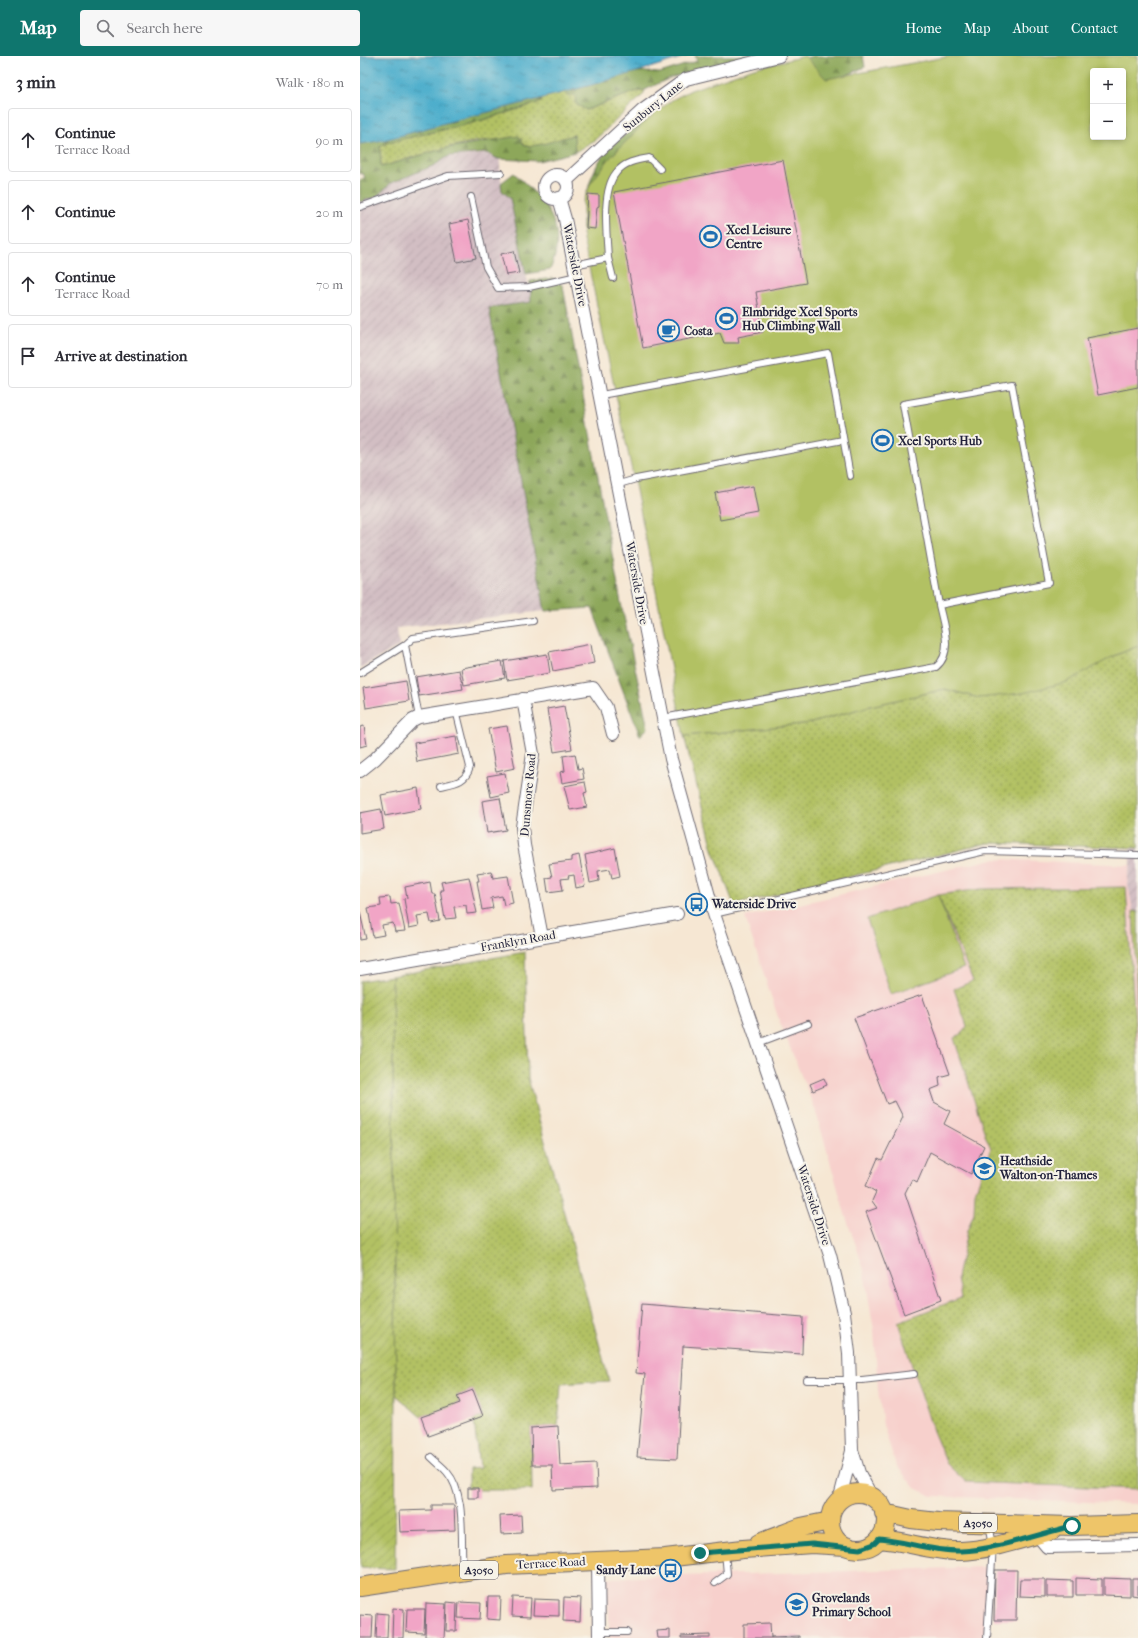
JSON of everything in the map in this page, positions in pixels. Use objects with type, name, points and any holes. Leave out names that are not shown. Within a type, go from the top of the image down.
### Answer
[{"type":"main road","points":[[861,1493],[872,1497],[877,1501],[884,1513],[885,1526],[879,1539],[867,1547],[853,1548],[846,1546],[838,1540],[832,1531],[830,1521],[832,1512],[838,1501],[852,1494],[861,1493]]},
{"type":"main road","name":"A3050","points":[[884,1513],[911,1519],[938,1522],[1072,1526],[1138,1524]]},
{"type":"main road","name":"Terrace Road","points":[[743,1549],[801,1527],[830,1521]]},
{"type":"main road","name":"A3050","points":[[879,1539],[906,1542],[941,1550],[961,1551],[994,1546],[1072,1526]]},
{"type":"main road","name":"Terrace Road","points":[[360,1587],[506,1565],[665,1558],[743,1549],[812,1544],[846,1546]]},
{"type":"street","name":"Sunbury Lane","points":[[566,181],[643,110],[686,79],[779,56]]},
{"type":"street","points":[[556,175],[566,181],[567,189],[560,198],[553,198],[546,194],[544,186],[545,181],[552,176],[556,175]]},
{"type":"street","name":"Waterside Drive","points":[[560,198],[566,219],[575,271],[619,484],[638,594],[672,759],[714,914],[830,1255],[844,1313],[851,1379],[852,1450],[859,1473],[872,1497]]},
{"type":"street","points":[[360,771],[375,759],[413,720],[419,717],[593,688],[606,707],[614,734]]},
{"type":"street","name":"Dunsmore Road","points":[[523,699],[533,754],[522,827],[524,845],[542,937]]},
{"type":"street","name":"Franklyn Road","points":[[360,969],[677,914]]},
{"type":"street","name":"Waterside Drive","points":[[838,1501],[852,1450]]},
{"type":"street","points":[[1037,1535],[1047,1547],[1138,1545]]},
{"type":"street","points":[[598,1561],[599,1635]]},
{"type":"lane","points":[[613,278],[608,258],[606,218],[611,180],[616,172],[624,166],[643,159],[649,158],[660,169]]},
{"type":"lane","points":[[360,206],[448,176],[500,173]]},
{"type":"lane","points":[[471,197],[486,267],[498,288],[529,286],[575,271],[608,258]]},
{"type":"lane","points":[[601,395],[828,353],[850,476]]},
{"type":"lane","points":[[663,718],[936,667],[944,658],[946,648],[903,404],[1012,385],[1049,583],[939,605]]},
{"type":"lane","points":[[619,484],[636,479],[843,440]]},
{"type":"lane","points":[[360,673],[406,645],[413,638],[533,621]]},
{"type":"lane","points":[[406,645],[419,717]]},
{"type":"lane","points":[[441,786],[462,781],[468,774],[470,767],[456,710]]},
{"type":"lane","points":[[714,914],[985,851],[1138,855]]},
{"type":"lane","points":[[758,1042],[808,1024]]},
{"type":"lane","points":[[807,1380],[862,1380],[914,1374]]},
{"type":"lane","points":[[431,1457],[448,1473],[457,1491],[461,1514],[464,1572]]},
{"type":"lane","points":[[988,1638],[994,1546],[989,1523]]},
{"type":"lane","points":[[715,1583],[727,1574],[725,1551]]},
{"type":"lane","points":[[599,1635],[627,1632]]},
{"type":"shaded area","points":[[499,153],[502,191],[510,198],[532,302],[489,308],[545,611],[397,628],[399,646],[360,668],[360,188],[446,157]]},
{"type":"shaded area","points":[[1130,848],[1138,848],[1138,912],[1133,911],[1127,879],[1131,865]]},
{"type":"shaded area","name":"Heathside Walton-on-Thames","points":[[993,859],[1131,865],[1127,879],[1133,911],[1138,1024],[1138,1504],[932,1496],[914,1487],[896,1465],[883,1425],[878,1390],[874,1330],[863,1266],[845,1214],[816,1112],[779,1020],[745,917]]},
{"type":"shaded area","name":"Grovelands Primary School","points":[[988,1567],[986,1638],[610,1638],[607,1578]]},
{"type":"green space","points":[[695,56],[760,56],[712,66],[670,78],[645,90],[634,92],[586,110],[576,104],[575,95],[566,95],[565,84],[630,67],[646,72],[660,73],[697,61]]},
{"type":"green space","name":"Xcel Sports Hub","points":[[805,56],[826,79],[951,56],[1138,56],[1138,646],[1114,656],[1067,682],[1023,693],[979,698],[945,689],[866,707],[811,723],[684,736],[640,509],[583,239],[583,201],[591,183],[609,159],[647,120],[672,100],[691,90],[754,68]]},
{"type":"green space","points":[[813,56],[863,56],[865,67],[826,84],[745,74]]},
{"type":"green space","points":[[534,89],[541,98],[541,102],[473,123],[389,142],[380,146],[381,167],[446,148],[519,136],[525,146],[532,146],[574,135],[575,152],[539,161],[498,159],[487,153],[449,156],[435,165],[391,183],[376,197],[360,202],[360,180],[365,177],[362,173],[360,174],[360,131]]},
{"type":"green space","points":[[645,90],[643,95],[596,139],[575,152],[574,135],[533,146],[522,146],[490,140],[477,141],[450,147],[381,167],[380,146],[389,142],[473,123],[541,102],[541,98],[566,91],[575,95],[586,110],[634,92]]},
{"type":"green space","points":[[644,121],[650,142],[583,232],[585,201],[594,171],[599,161],[613,144]]},
{"type":"green space","points":[[514,173],[536,194],[551,216],[557,240],[555,254],[550,270],[526,274],[510,198],[502,191],[501,183]]},
{"type":"green space","points":[[553,278],[563,286],[621,603],[648,728],[640,736],[592,608],[545,611],[489,308],[531,302],[530,281]]},
{"type":"green space","points":[[1138,646],[1138,848],[988,843],[734,905],[713,849],[684,736],[811,723],[866,707],[945,689],[979,698],[1114,656]]},
{"type":"green space","points":[[1126,887],[1138,1071],[1138,1489],[966,1482],[947,1464],[933,1431],[898,1322],[961,1298],[957,1278],[967,1231],[974,1213],[975,1192],[991,1148],[986,1137],[954,1038],[962,1033],[967,1026],[954,989],[973,981],[938,895],[981,889]]},
{"type":"green space","points":[[938,895],[964,968],[891,994],[867,919]]},
{"type":"green space","points":[[1133,911],[1138,912],[1138,1024]]},
{"type":"green space","points":[[525,952],[528,1078],[609,1381],[561,1384],[558,1426],[531,1428],[532,1490],[478,1490],[477,1488],[468,1488],[468,1469],[479,1468],[474,1420],[483,1416],[473,1390],[457,1396],[460,1403],[421,1417],[396,1395],[392,976]]},
{"type":"green space","points":[[392,976],[396,1395],[395,1569],[360,1568],[360,981]]},
{"type":"water","points":[[360,56],[687,56],[574,90],[397,136],[360,144]]},
{"type":"building","name":"Xcel Leisure Centre","points":[[783,160],[806,283],[756,292],[763,332],[738,337],[739,343],[724,343],[720,333],[643,348],[614,192]]},
{"type":"building","points":[[588,194],[599,195],[599,206],[597,207],[595,229],[586,228]]},
{"type":"building","points":[[468,220],[476,258],[457,262],[449,224]]},
{"type":"building","points":[[514,251],[519,273],[506,275],[501,254]]},
{"type":"building","points":[[1138,328],[1138,387],[1098,395],[1087,338]]},
{"type":"building","points":[[753,486],[758,513],[720,520],[715,493]]},
{"type":"building","points":[[591,644],[594,663],[553,671],[549,652]]},
{"type":"building","points":[[547,654],[550,673],[507,680],[504,661]]},
{"type":"building","points":[[502,661],[505,678],[464,685],[461,668]]},
{"type":"building","points":[[459,670],[463,689],[419,696],[416,677]]},
{"type":"building","points":[[406,681],[409,701],[366,708],[363,688]]},
{"type":"building","points":[[564,706],[572,749],[554,752],[547,709]]},
{"type":"building","points":[[364,726],[367,745],[360,747],[360,727]]},
{"type":"building","points":[[507,726],[515,768],[496,772],[488,729]]},
{"type":"building","points":[[456,736],[459,754],[417,762],[414,743]]},
{"type":"building","points":[[575,754],[578,769],[582,768],[584,779],[562,783],[560,772],[565,771],[563,756]]},
{"type":"building","points":[[505,773],[509,793],[491,797],[487,776]]},
{"type":"building","points":[[585,782],[587,792],[584,793],[587,807],[570,810],[564,786]]},
{"type":"building","points":[[418,788],[421,809],[385,816],[381,795]]},
{"type":"building","points":[[500,798],[506,830],[487,833],[482,801]]},
{"type":"building","points":[[381,809],[384,829],[360,833],[360,813]]},
{"type":"building","points":[[615,848],[620,876],[612,878],[610,869],[598,871],[599,881],[590,883],[585,855]]},
{"type":"building","points":[[579,855],[585,886],[576,888],[574,875],[568,876],[569,878],[561,879],[563,890],[548,892],[546,878],[552,877],[549,864],[571,861],[571,857]]},
{"type":"building","points":[[491,871],[493,878],[508,876],[513,903],[504,905],[502,896],[491,898],[493,908],[482,910],[477,873]]},
{"type":"building","points":[[469,877],[477,913],[467,914],[466,905],[454,907],[456,918],[445,919],[440,890],[443,890],[441,882]]},
{"type":"building","points":[[430,882],[432,894],[435,894],[440,921],[431,923],[429,914],[417,916],[419,926],[409,928],[404,899],[407,898],[405,887]]},
{"type":"building","points":[[390,897],[391,904],[399,903],[405,931],[395,932],[393,923],[382,925],[384,935],[373,937],[368,908],[381,906],[380,898]]},
{"type":"building","points":[[360,912],[366,939],[360,940]]},
{"type":"building","points":[[922,995],[950,1074],[939,1077],[940,1086],[930,1090],[934,1102],[950,1111],[944,1124],[984,1146],[971,1174],[930,1152],[917,1182],[912,1179],[905,1193],[941,1300],[904,1314],[866,1212],[877,1208],[872,1201],[876,1192],[866,1186],[878,1158],[882,1160],[903,1117],[895,1101],[887,1104],[854,1018]]},
{"type":"building","points":[[824,1078],[827,1085],[813,1091],[810,1084]]},
{"type":"building","points":[[642,1304],[803,1317],[802,1354],[683,1346],[677,1459],[637,1457],[645,1374],[636,1373]]},
{"type":"building","points":[[473,1390],[483,1416],[428,1436],[421,1417],[460,1403],[457,1396]]},
{"type":"building","points":[[558,1426],[560,1465],[596,1463],[597,1488],[553,1490],[552,1465],[532,1465],[531,1428]]},
{"type":"building","points":[[468,1488],[478,1488],[478,1498],[468,1498]]},
{"type":"building","points":[[431,1505],[454,1505],[455,1530],[400,1532],[399,1511],[431,1510]]},
{"type":"building","points":[[521,1515],[522,1533],[501,1534],[500,1516]]},
{"type":"building","points":[[995,1570],[1017,1570],[1016,1620],[994,1620]]},
{"type":"building","points":[[1076,1578],[1102,1579],[1102,1595],[1076,1595]]},
{"type":"building","points":[[1104,1578],[1130,1579],[1130,1596],[1104,1595]]},
{"type":"building","points":[[1020,1579],[1045,1579],[1045,1597],[1019,1596]]},
{"type":"building","points":[[1132,1579],[1138,1579],[1138,1596],[1132,1595]]},
{"type":"building","points":[[1047,1580],[1073,1581],[1073,1597],[1047,1597]]},
{"type":"building","points":[[488,1597],[501,1597],[500,1620],[487,1619]]},
{"type":"building","points":[[513,1597],[531,1598],[530,1617],[512,1616]]},
{"type":"building","points":[[564,1597],[581,1598],[580,1622],[563,1621]]},
{"type":"building","points":[[534,1599],[559,1600],[559,1616],[533,1615]]},
{"type":"building","points":[[447,1602],[457,1603],[456,1631],[446,1631]]},
{"type":"building","points":[[459,1602],[481,1603],[480,1619],[458,1618]]},
{"type":"building","points":[[426,1603],[446,1604],[444,1638],[425,1637]]},
{"type":"building","points":[[393,1608],[404,1609],[403,1638],[392,1638]]},
{"type":"building","points":[[407,1609],[425,1609],[424,1633],[406,1632]]},
{"type":"building","points":[[377,1613],[388,1614],[387,1638],[376,1638]]},
{"type":"building","points":[[360,1615],[373,1616],[372,1638],[360,1638]]},
{"type":"building","points":[[770,1623],[771,1638],[744,1638],[744,1624]]},
{"type":"building","points":[[670,1630],[670,1638],[658,1638],[657,1631]]},
{"type":"building","points":[[710,1635],[710,1638],[681,1638],[681,1636]]},
{"type":"building","points":[[799,1636],[799,1638],[771,1638],[771,1637]]},
{"type":"place","name":"Xcel Leisure Centre","points":[[710,237]]},
{"type":"place","name":"Elmbridge Xcel Sports Hub Climbing Wall","points":[[727,319]]},
{"type":"place","name":"Costa","points":[[668,331]]},
{"type":"place","name":"Xcel Sports Hub","points":[[882,441]]},
{"type":"place","name":"Waterside Drive","points":[[697,904]]},
{"type":"place","name":"Heathside Walton-on-Thames","points":[[985,1168]]},
{"type":"place","name":"Sandy Lane","points":[[671,1570]]},
{"type":"place","name":"Grovelands Primary School","points":[[797,1605]]},
{"type":"route","points":[[700,1553],[812,1544],[846,1546],[860,1549],[874,1544],[879,1539],[896,1540],[941,1550],[961,1551],[979,1549],[1072,1526]]}]
